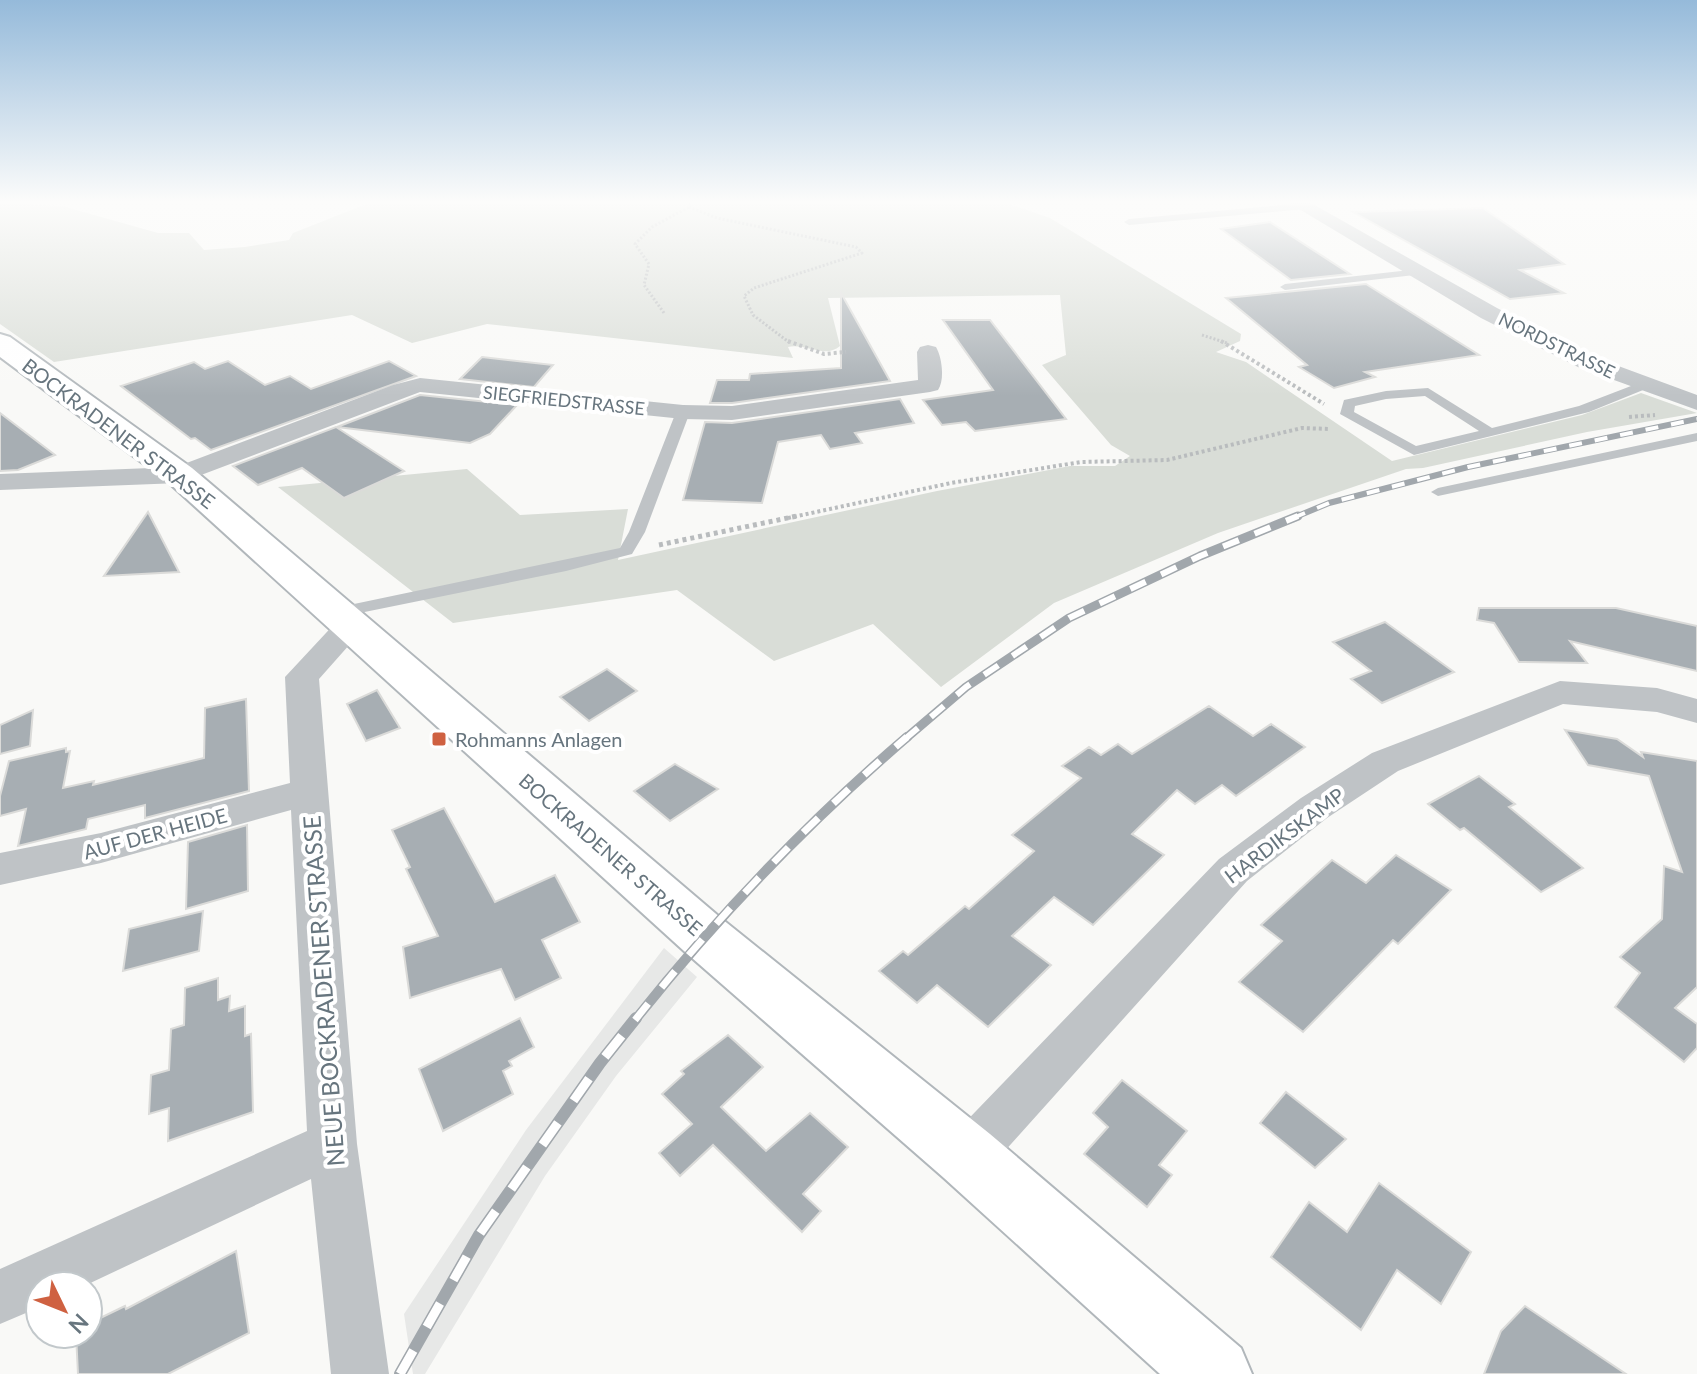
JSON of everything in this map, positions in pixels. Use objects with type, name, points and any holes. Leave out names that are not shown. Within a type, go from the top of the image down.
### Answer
[{"type":"street","name":"NORDSTRASSE","points":[[1410,267],[1586,362],[1697,403]]},
{"type":"street","name":"BOCKRADENER STRASSE","points":[[0,343],[180,475],[703,935],[967,1156],[1215,1374]]},
{"type":"street","name":"SIEGFRIEDSTRASSE","points":[[0,482],[180,475],[420,385],[683,412],[732,413],[930,385],[928,352]]},
{"type":"street","name":"NEUE BOCKRADENER STRASSE","points":[[343,619],[302,677],[332,1144],[360,1374]]},
{"type":"street","name":"HARDIKSKAMP","points":[[967,1156],[1233,870],[1314,808],[1385,762],[1560,692],[1657,700],[1697,711]]},
{"type":"street","name":"AUF DER HEIDE","points":[[0,869],[101,848],[308,792]]},
{"type":"street","points":[[0,1297],[332,1144]]},
{"type":"lane","points":[[1285,287],[1419,272]]},
{"type":"lane","points":[[1491,433],[1428,392],[1386,395],[1349,403],[1347,414],[1414,451],[1491,433],[1584,409],[1644,385]]},
{"type":"lane","points":[[343,619],[626,551],[637,532],[683,412]]},
{"type":"lane","points":[[1438,492],[1697,437]]},
{"type":"path","points":[[648,267],[644,285],[664,313]]},
{"type":"path","points":[[818,267],[754,288],[744,296],[753,315],[791,343],[824,354],[846,352]]},
{"type":"path","points":[[1202,335],[1226,342],[1316,401],[1347,414]]},
{"type":"path","points":[[626,551],[951,483],[1045,467]]},
{"type":"shaded area","points":[[0,267],[1131,267],[1241,334],[1240,341],[1216,352],[1246,362],[1392,461],[1582,415],[1641,393],[1697,413],[1406,469],[1218,533],[1054,603],[941,687],[873,624],[774,661],[677,590],[453,623],[278,487],[467,469],[520,515],[628,509],[618,560],[937,491],[1070,466],[1115,466],[1130,456],[1111,445],[1042,365],[1066,355],[1060,295],[828,298],[840,346],[828,351],[788,347],[793,358],[487,324],[412,343],[352,315],[54,362],[0,324]]},
{"type":"shaded area","points":[[664,948],[697,977],[616,1076],[545,1176],[425,1374],[413,1374],[404,1314],[526,1130]]},
{"type":"building","points":[[1273,267],[1339,267],[1350,274],[1291,280]]},
{"type":"building","points":[[1452,267],[1541,267],[1520,270],[1564,293],[1510,299]]},
{"type":"building","points":[[1366,284],[1479,355],[1365,372],[1375,377],[1334,388],[1299,367],[1307,365],[1226,298]]},
{"type":"building","points":[[841,293],[890,381],[732,403],[710,403],[717,380],[749,380],[750,374],[841,368]]},
{"type":"building","points":[[943,320],[990,320],[1066,419],[975,431],[966,422],[942,425],[923,400],[993,390]]},
{"type":"building","points":[[482,357],[553,365],[534,387],[460,379]]},
{"type":"building","points":[[228,361],[265,385],[290,376],[311,389],[389,361],[416,376],[211,450],[195,438],[191,439],[121,386],[194,362],[205,369]]},
{"type":"building","points":[[420,395],[517,405],[490,434],[470,443],[337,427]]},
{"type":"building","points":[[900,399],[914,423],[855,433],[862,443],[830,449],[821,435],[778,442],[762,503],[683,500],[705,422],[732,423]]},
{"type":"building","points":[[0,413],[55,455],[18,470],[0,471]]},
{"type":"building","points":[[336,427],[404,471],[344,498],[302,468],[258,485],[233,466]]},
{"type":"building","points":[[148,512],[179,572],[104,576]]},
{"type":"building","points":[[1479,608],[1616,608],[1697,626],[1697,671],[1570,641],[1587,663],[1519,662],[1494,623],[1477,620]]},
{"type":"building","points":[[1385,622],[1454,672],[1382,703],[1351,679],[1371,671],[1333,642]]},
{"type":"building","points":[[607,669],[637,691],[589,721],[560,697]]},
{"type":"building","points":[[377,690],[400,728],[366,741],[347,704]]},
{"type":"building","points":[[246,699],[249,791],[145,818],[145,805],[88,819],[86,829],[18,846],[26,809],[0,816],[0,796],[9,761],[66,748],[66,752],[70,751],[63,788],[94,781],[93,785],[204,758],[205,708]]},
{"type":"building","points":[[1209,706],[1253,736],[1271,724],[1305,747],[1236,796],[1222,785],[1195,804],[1177,790],[1132,834],[1164,855],[1093,925],[1054,897],[1012,936],[1051,965],[988,1027],[937,985],[917,1003],[879,971],[903,951],[908,955],[965,906],[969,909],[1034,851],[1012,835],[1081,778],[1062,766],[1089,747],[1101,755],[1118,744],[1132,754]]},
{"type":"building","points":[[33,710],[30,746],[0,754],[0,725]]},
{"type":"building","points":[[1565,730],[1617,739],[1643,757],[1641,752],[1697,761],[1697,987],[1675,1008],[1697,1024],[1697,1048],[1684,1062],[1615,1007],[1640,973],[1620,957],[1662,919],[1664,866],[1682,872],[1649,776],[1588,765]]},
{"type":"building","points":[[675,764],[718,789],[670,821],[634,791]]},
{"type":"building","points":[[1479,776],[1515,804],[1509,807],[1583,868],[1541,892],[1464,828],[1460,830],[1428,804]]},
{"type":"building","points":[[444,808],[495,902],[555,875],[580,922],[542,940],[561,978],[515,1000],[501,969],[410,998],[403,947],[438,936],[406,869],[410,867],[392,830]]},
{"type":"building","points":[[247,825],[248,891],[186,909],[188,842]]},
{"type":"building","points":[[1396,855],[1451,890],[1398,944],[1393,940],[1303,1032],[1239,982],[1282,941],[1261,925],[1332,860],[1366,883]]},
{"type":"building","points":[[203,911],[199,951],[123,971],[129,929]]},
{"type":"building","points":[[218,978],[218,1000],[230,996],[229,1011],[245,1006],[245,1036],[251,1034],[253,1112],[168,1141],[169,1108],[149,1114],[151,1075],[169,1070],[171,1029],[184,1025],[185,988]]},
{"type":"building","points":[[520,1018],[534,1047],[509,1061],[512,1066],[503,1071],[513,1094],[443,1131],[419,1069]]},
{"type":"building","points":[[728,1035],[763,1067],[721,1107],[766,1151],[810,1113],[848,1147],[803,1194],[821,1211],[802,1232],[713,1145],[680,1176],[659,1153],[692,1124],[662,1094],[684,1074],[681,1071]]},
{"type":"building","points":[[1122,1080],[1187,1131],[1159,1165],[1172,1175],[1147,1207],[1084,1154],[1108,1127],[1093,1113]]},
{"type":"building","points":[[1286,1092],[1346,1139],[1315,1168],[1260,1123]]},
{"type":"building","points":[[1379,1183],[1471,1252],[1441,1304],[1397,1270],[1361,1330],[1271,1257],[1309,1202],[1347,1232]]},
{"type":"building","points":[[236,1251],[249,1333],[168,1374],[78,1374],[77,1350],[104,1350],[104,1316],[125,1306],[126,1309]]},
{"type":"building","points":[[1525,1306],[1626,1374],[1484,1374],[1501,1331]]},
{"type":"railway","points":[[1293,518],[1329,503],[1468,467],[1697,419]]},
{"type":"railway","points":[[905,739],[966,687],[1069,618],[1200,556],[1298,516]]},
{"type":"railway","points":[[635,1020],[698,944],[764,872],[907,737]]},
{"type":"railway","points":[[400,1374],[479,1235],[600,1063],[636,1018]]},
{"type":"place","name":"Rohmanns Anlagen","points":[[439,739]]}]
